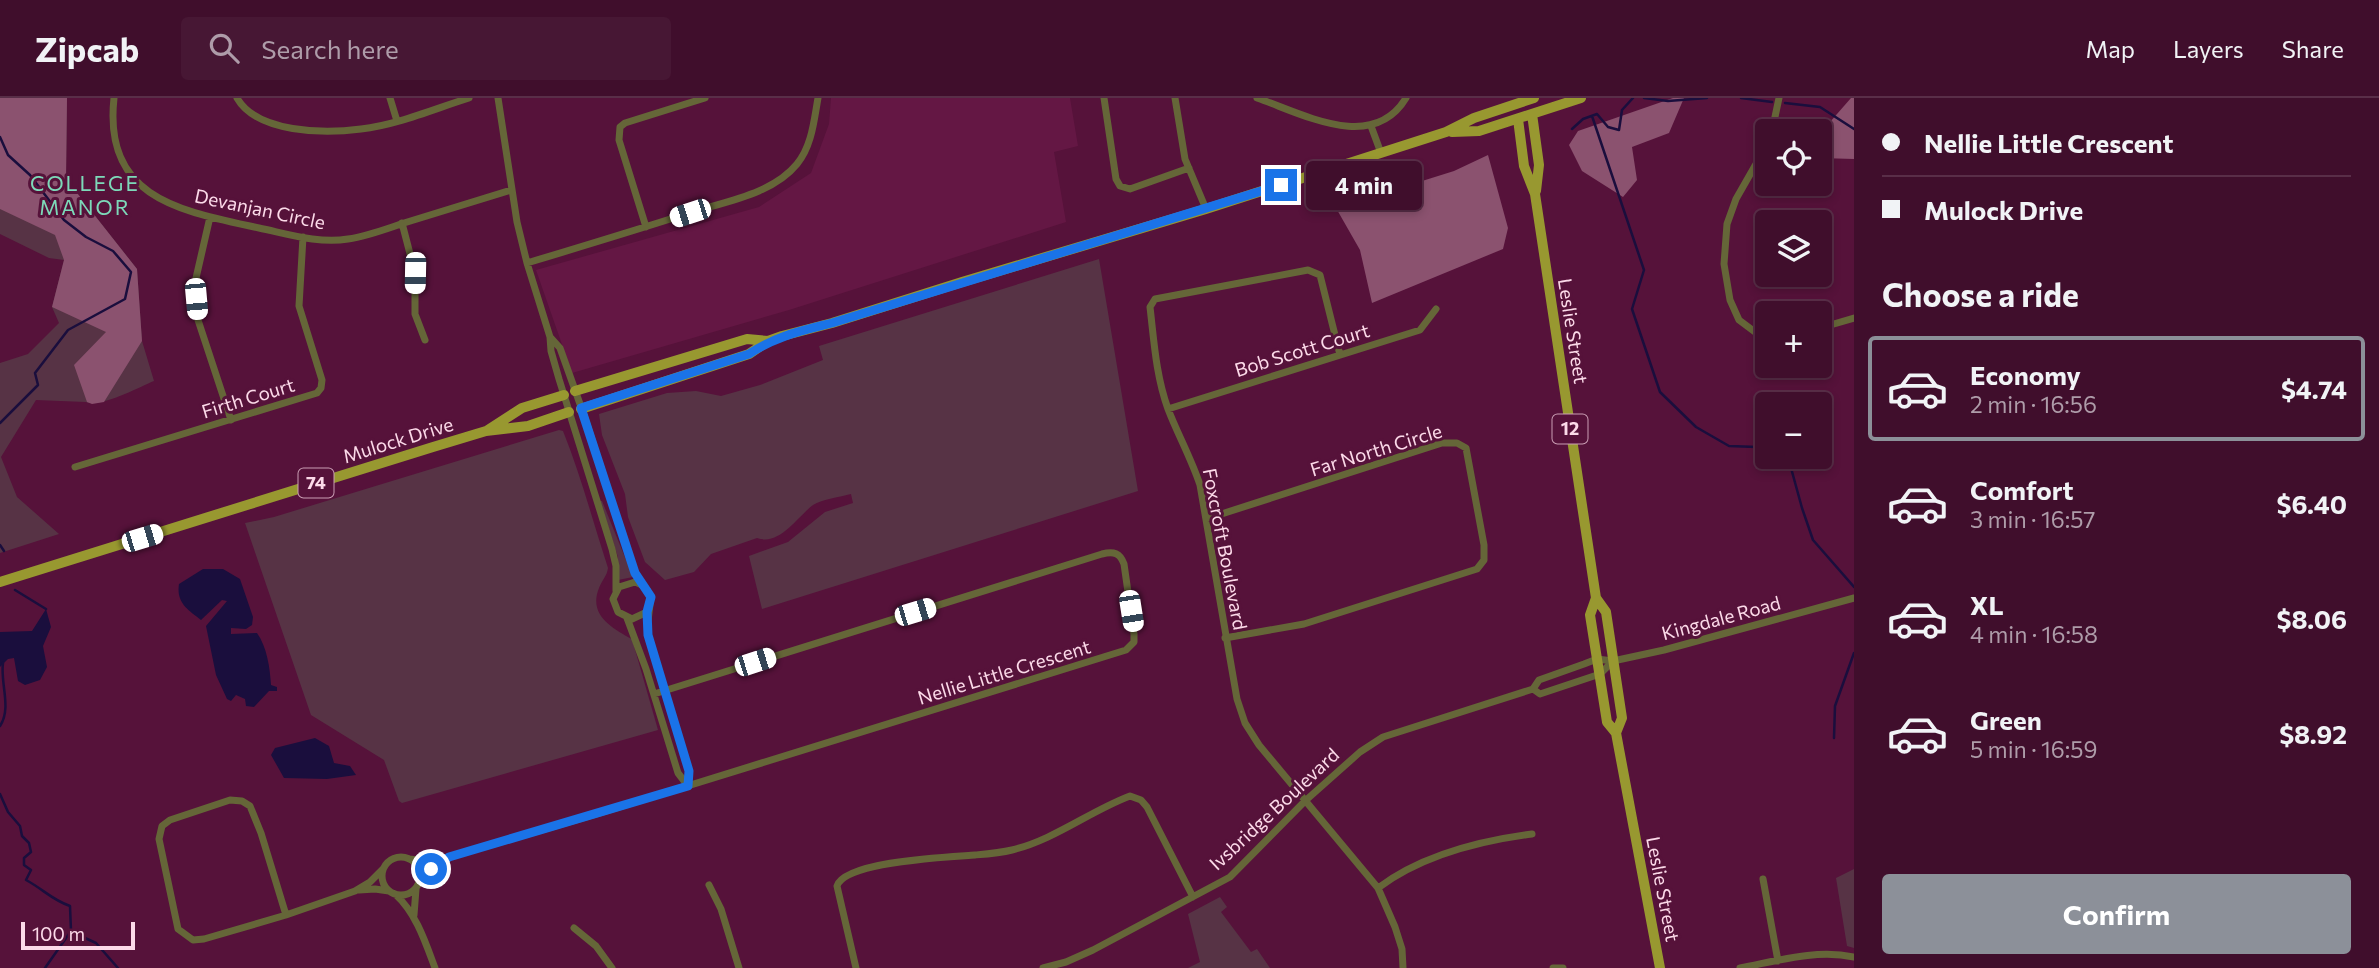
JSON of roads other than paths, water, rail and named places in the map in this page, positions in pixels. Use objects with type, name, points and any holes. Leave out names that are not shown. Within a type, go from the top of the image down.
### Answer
[{"type":"main road","name":"Mulock Drive","points":[[1446,132],[1479,131],[1581,98]]},
{"type":"main road","name":"Mulock Drive","points":[[581,408],[749,354],[768,341],[1206,209],[1446,132],[1516,101],[1532,99]]},
{"type":"main road","name":"Leslie Street","points":[[1532,114],[1539,165],[1535,194]]},
{"type":"main road","name":"Leslie Street","points":[[1518,119],[1524,166],[1535,194],[1596,598],[1606,612],[1622,718],[1616,733]]},
{"type":"main road","name":"Mulock Drive","points":[[486,431],[522,408],[747,339],[768,341]]},
{"type":"main road","name":"Mulock Drive","points":[[0,582],[486,431],[528,426],[569,412]]},
{"type":"main road","name":"Leslie Street","points":[[1596,598],[1590,615],[1607,722],[1616,733],[1660,968]]},
{"type":"street","name":"Devanjan Circle","points":[[114,98],[111,120],[113,137],[120,160],[135,180],[155,197],[210,218],[303,237],[346,239],[511,190]]},
{"type":"street","points":[[237,98],[245,110],[279,127],[339,131],[363,129],[397,121],[469,98]]},
{"type":"street","points":[[390,98],[397,121]]},
{"type":"street","points":[[498,98],[511,190],[527,263],[550,337],[559,348],[570,393],[569,412],[616,566],[615,608],[627,618],[678,774],[688,786]]},
{"type":"street","points":[[646,227],[619,140],[620,127],[625,123],[705,98]]},
{"type":"street","points":[[527,263],[774,184],[798,164],[806,150],[818,98]]},
{"type":"street","points":[[1104,98],[1116,179],[1120,186],[1130,189],[1189,168]]},
{"type":"street","points":[[1175,98],[1185,159],[1206,209]]},
{"type":"street","points":[[1257,98],[1343,126],[1371,126],[1391,116],[1406,98]]},
{"type":"street","points":[[1775,119],[1779,98]]},
{"type":"street","points":[[1371,126],[1381,153]]},
{"type":"street","points":[[1755,166],[1736,199],[1727,223],[1724,264],[1730,300],[1739,320],[1755,332]]},
{"type":"street","points":[[210,218],[196,278],[198,320],[231,420]]},
{"type":"street","points":[[402,223],[415,273],[415,314],[425,340]]},
{"type":"street","name":"Firth Court","points":[[75,467],[317,393],[322,380],[299,306],[303,237]]},
{"type":"street","name":"Foxcroft Boulevard","points":[[1339,355],[1320,275],[1308,270],[1155,299],[1150,307],[1158,372],[1168,408],[1195,471],[1206,519],[1225,638],[1237,699],[1245,723],[1267,756],[1378,888],[1402,949],[1403,968]]},
{"type":"street","name":"Bob Scott Court","points":[[1168,408],[1420,330],[1436,309]]},
{"type":"street","points":[[1832,324],[1854,318]]},
{"type":"street","points":[[570,393],[581,408],[633,568],[651,597],[647,612],[648,635],[689,771],[688,786]]},
{"type":"street","name":"Far North Circle","points":[[1206,519],[1442,443],[1457,443],[1466,448],[1484,545],[1484,560],[1476,569],[1304,624],[1225,638]]},
{"type":"street","name":"Nellie Little Crescent","points":[[409,859],[428,861],[449,857],[1126,650],[1134,642],[1134,634],[1124,564],[1119,555],[1109,552],[654,694]]},
{"type":"street","points":[[616,591],[624,583],[640,583]]},
{"type":"street","name":"Kingdale Road","points":[[1600,674],[1613,662],[1854,598]]},
{"type":"street","points":[[627,618],[638,618],[647,612]]},
{"type":"street","points":[[1597,659],[1613,662]]},
{"type":"street","name":"Ivsbridge Boulevard","points":[[1043,968],[1084,954],[1230,877],[1306,801],[1360,752],[1383,737],[1533,690],[1539,680],[1597,659]]},
{"type":"street","name":"Ivsbridge Boulevard","points":[[1533,690],[1540,694],[1600,674]]},
{"type":"street","points":[[856,968],[836,886],[839,879],[853,871],[894,863],[1012,850],[1031,844],[1130,796],[1141,800],[1147,807],[1193,897]]},
{"type":"street","points":[[286,915],[261,833],[248,805],[242,801],[230,800],[170,820],[162,826],[159,839],[178,929],[193,940],[286,915],[355,891],[370,882],[393,859],[402,857],[409,859],[418,869],[414,916]]},
{"type":"street","points":[[1378,888],[1418,864],[1453,851],[1498,838],[1532,834]]},
{"type":"street","name":"Nellie Little Crescent","points":[[417,884],[449,857]]},
{"type":"street","points":[[383,869],[382,880],[414,916],[435,968]]},
{"type":"street","points":[[1763,879],[1778,961]]},
{"type":"street","points":[[355,891],[375,889],[407,894],[417,884]]},
{"type":"street","points":[[709,885],[721,909],[740,968]]},
{"type":"street","points":[[574,928],[596,946],[612,968]]},
{"type":"street","points":[[1740,968],[1824,954],[1854,957]]},
{"type":"street","points":[[1553,968],[1563,968]]},
{"type":"waterway","points":[[1572,129],[1583,119],[1597,114],[1608,127],[1619,130],[1622,110],[1633,98]]},
{"type":"waterway","points":[[1644,98],[1668,101],[1707,98]]},
{"type":"waterway","points":[[1741,98],[1772,102]]},
{"type":"waterway","points":[[1785,103],[1820,107],[1854,129]]},
{"type":"waterway","points":[[1592,116],[1644,270],[1632,309],[1660,392],[1696,427],[1729,446],[1755,447]]},
{"type":"waterway","points":[[0,137],[8,155],[30,175],[64,220],[86,237],[113,251],[131,272],[125,299],[68,330],[35,373],[38,385],[0,423]]},
{"type":"waterway","points":[[1791,469],[1813,540],[1854,587]]},
{"type":"waterway","points":[[0,545],[4,551]]},
{"type":"waterway","points":[[15,590],[46,609]]},
{"type":"waterway","points":[[1834,738],[1835,706],[1854,653]]},
{"type":"waterway","points":[[0,726],[5,711],[3,663]]},
{"type":"waterway","points":[[0,794],[8,812],[20,826],[22,836],[29,843],[31,852],[24,858],[24,865],[31,870],[26,880],[70,906],[71,931],[45,968]]},
{"type":"waterway","points":[[72,932],[96,943],[118,968]]},
{"type":"district","name":"COLLEGE MANOR","points":[[85,196]]}]
